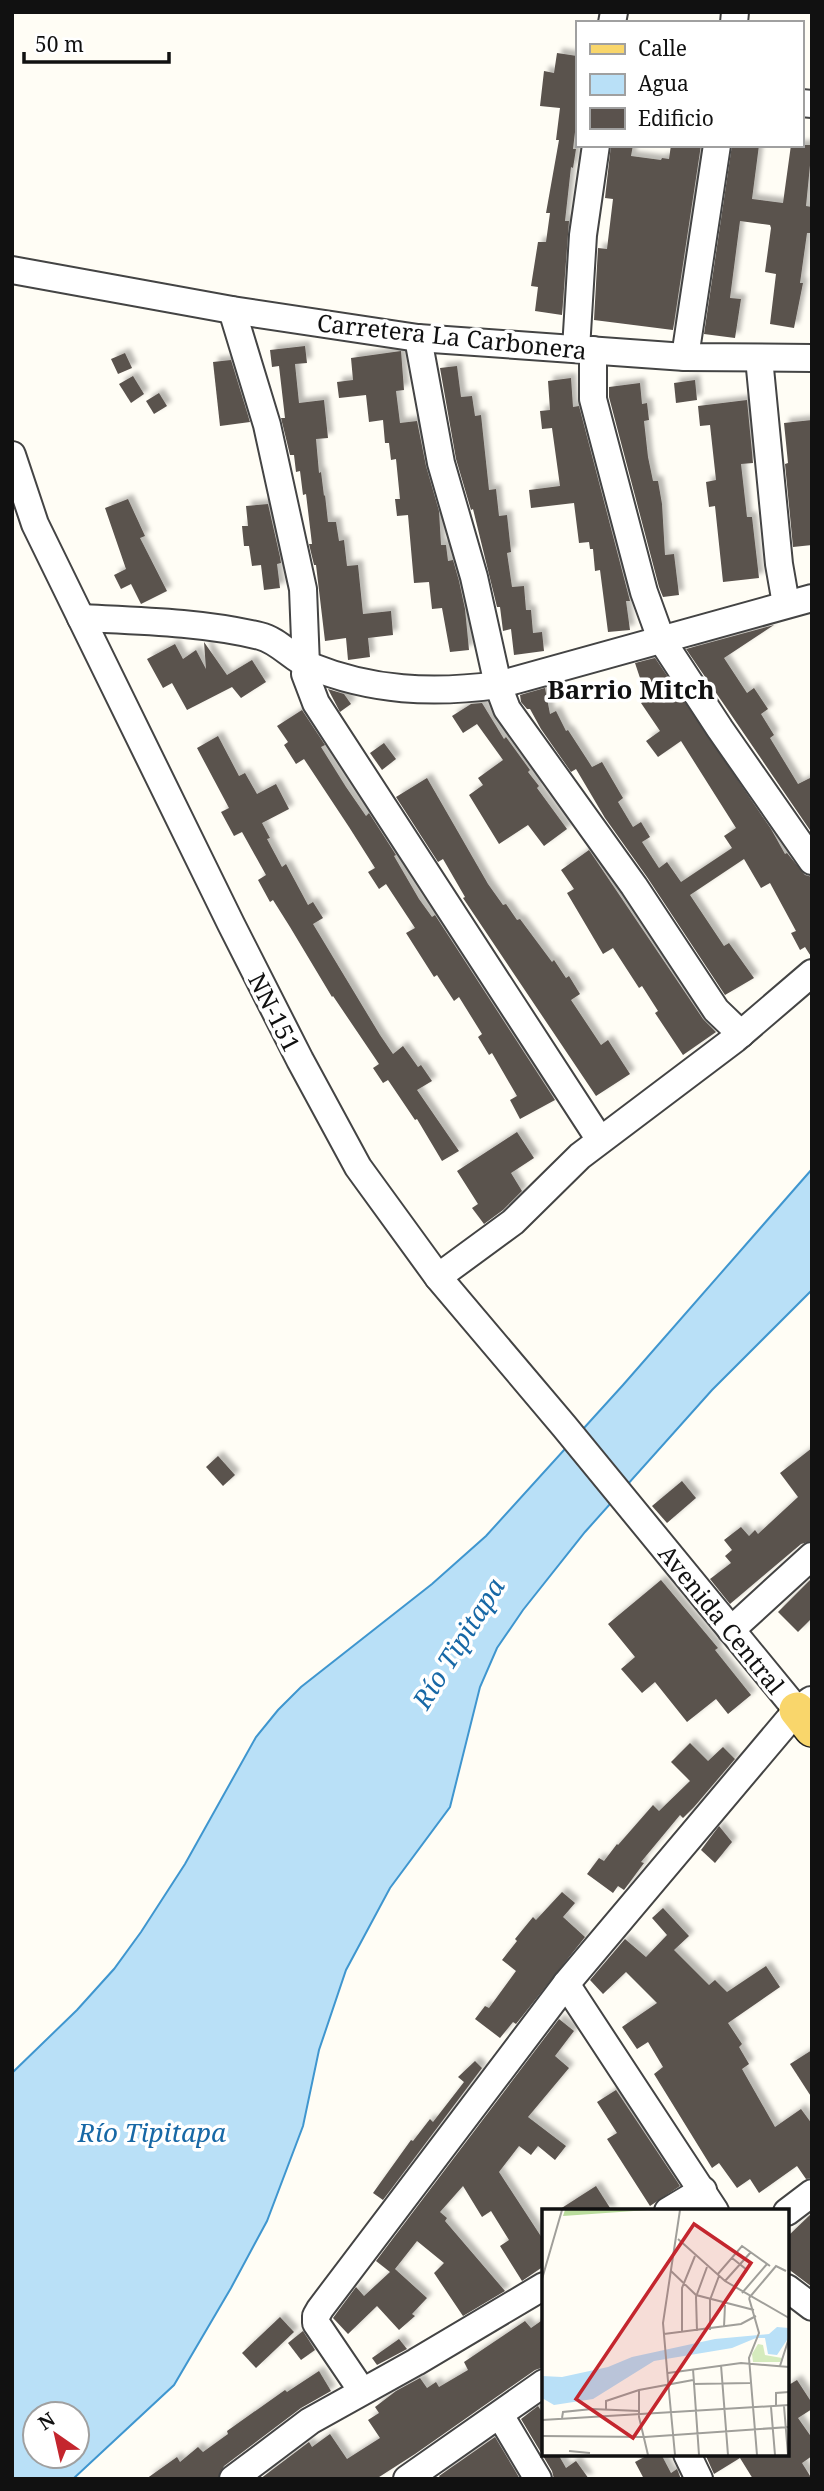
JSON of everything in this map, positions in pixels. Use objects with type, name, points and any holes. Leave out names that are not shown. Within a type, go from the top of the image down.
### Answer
[{"type":"street","points":[[596,147],[583,235],[585,350],[593,399],[644,592],[661,639],[812,861]]},
{"type":"street","points":[[685,356],[717,147]]},
{"type":"street","name":"Carretera La Carbonera","points":[[12,270],[232,310],[418,338],[685,356],[812,358]]},
{"type":"street","points":[[232,310],[267,425],[303,589],[305,674],[316,703],[600,1140]]},
{"type":"street","points":[[418,338],[441,463],[474,577],[498,685],[507,709],[634,886],[716,1010],[741,1034]]},
{"type":"street","points":[[759,358],[779,564],[786,604]]},
{"type":"street","name":"NN-151","points":[[12,455],[35,524],[80,618],[300,1060],[358,1167],[438,1277],[633,1510]]},
{"type":"street","points":[[80,618],[177,623],[264,637],[306,665],[352,681],[417,691],[498,685],[812,598]]},
{"type":"street","points":[[438,1277],[513,1222],[580,1156],[741,1034],[812,972]]},
{"type":"street","name":"Avenida Central","points":[[633,1510],[731,1630],[807,1713]]},
{"type":"street","points":[[731,1630],[812,1556]]},
{"type":"street","points":[[362,2391],[316,2323],[316,2316],[566,1984],[807,1713]]},
{"type":"street","points":[[566,1984],[709,2201],[676,2209]]},
{"type":"street","points":[[789,2210],[812,2193]]},
{"type":"street","points":[[233,2479],[310,2421],[542,2287]]},
{"type":"street","points":[[789,2290],[812,2307]]},
{"type":"street","points":[[407,2479],[542,2384]]},
{"type":"street","points":[[500,2415],[538,2479]]},
{"type":"street","points":[[688,2456],[699,2479]]},
{"type":"water","name":"Río Tipitapa","points":[[812,1169],[812,1290],[712,1390],[585,1532],[523,1610],[497,1648],[480,1687],[450,1807],[390,1888],[346,1970],[319,2050],[303,2126],[267,2221],[174,2385],[91,2462],[91,2400],[21,2400],[21,2470],[83,2470],[73,2479],[12,2479],[12,2073],[77,2010],[114,1969],[185,1864],[256,1737],[278,1710],[301,1687],[432,1584],[486,1536],[623,1385]]},
{"type":"building","points":[[557,53],[576,56],[576,124],[573,149],[576,149],[573,168],[571,167],[565,221],[569,221],[562,315],[535,311],[538,287],[531,286],[538,242],[546,242],[550,213],[546,213],[559,140],[556,140],[560,108],[540,106],[544,71],[554,73]]},
{"type":"building","points":[[812,145],[806,206],[812,207],[812,218],[810,233],[807,233],[800,283],[803,283],[794,328],[770,324],[776,274],[765,272],[770,225],[740,221],[730,298],[741,299],[735,338],[704,334],[732,147],[759,147],[752,199],[783,203],[791,147]]},
{"type":"building","points":[[611,147],[633,147],[631,156],[661,160],[669,159],[671,147],[701,147],[673,330],[594,320],[598,248],[607,249],[613,199],[605,198]]},
{"type":"building","points":[[305,346],[307,363],[295,364],[299,403],[324,400],[328,438],[316,439],[328,522],[336,522],[339,541],[344,540],[347,566],[358,565],[363,614],[391,611],[393,635],[368,638],[370,657],[348,660],[346,638],[325,641],[316,565],[309,544],[312,544],[306,494],[303,495],[300,471],[296,472],[294,455],[290,455],[281,418],[285,418],[279,366],[272,367],[270,350]]},
{"type":"building","points":[[401,351],[404,390],[396,391],[400,423],[417,421],[439,511],[441,545],[446,545],[448,561],[453,560],[459,581],[469,650],[450,652],[442,608],[432,609],[429,582],[414,583],[408,515],[397,516],[395,499],[400,499],[396,459],[391,460],[389,443],[385,443],[383,420],[369,422],[366,395],[339,398],[337,382],[353,380],[351,358]]},
{"type":"building","points":[[125,353],[132,368],[118,374],[111,359]]},
{"type":"building","points":[[231,360],[250,422],[220,426],[213,362]]},
{"type":"building","points":[[457,366],[461,397],[472,396],[475,416],[481,415],[489,490],[496,489],[499,516],[507,515],[511,552],[507,553],[512,587],[524,586],[526,610],[531,610],[533,633],[542,632],[544,651],[514,655],[511,629],[503,631],[500,607],[497,607],[473,509],[471,510],[456,459],[440,368]]},
{"type":"building","points":[[133,376],[144,394],[131,403],[119,384]]},
{"type":"building","points":[[571,378],[573,407],[579,406],[630,601],[626,601],[630,630],[608,632],[600,570],[595,571],[593,549],[590,549],[589,542],[579,543],[574,503],[531,508],[529,490],[560,486],[552,428],[542,429],[540,411],[550,410],[548,381]]},
{"type":"building","points":[[695,380],[697,400],[676,403],[674,383]]},
{"type":"building","points":[[640,383],[642,404],[647,403],[649,420],[644,421],[648,457],[653,481],[658,481],[662,504],[665,555],[674,554],[679,595],[663,597],[659,587],[609,397],[609,387]]},
{"type":"building","points":[[159,393],[167,406],[154,414],[146,401]]},
{"type":"building","points":[[747,400],[753,463],[741,464],[747,517],[752,517],[759,578],[723,582],[715,506],[709,507],[706,482],[716,480],[710,425],[700,426],[698,406]]},
{"type":"building","points":[[812,420],[812,545],[793,547],[784,423]]},
{"type":"building","points":[[128,499],[145,536],[140,538],[167,591],[141,604],[131,584],[121,589],[114,575],[126,569],[105,508]]},
{"type":"building","points":[[268,504],[281,563],[277,564],[280,588],[264,590],[261,565],[252,566],[249,546],[244,546],[242,526],[248,526],[246,506]]},
{"type":"building","points":[[774,625],[724,658],[747,693],[754,688],[768,709],[761,714],[774,735],[770,738],[798,784],[812,777],[812,833],[686,649]]},
{"type":"building","points":[[204,642],[227,675],[252,660],[266,682],[241,698],[232,687],[187,710],[172,683],[163,688],[147,659],[175,644],[183,659],[196,650],[206,669]]},
{"type":"building","points":[[655,658],[771,829],[785,854],[787,853],[805,875],[812,877],[812,958],[805,947],[800,950],[791,933],[796,931],[770,883],[761,888],[744,859],[690,895],[724,946],[729,943],[754,978],[725,995],[605,818],[576,769],[571,772],[530,709],[521,702],[520,695],[545,688],[550,714],[556,711],[566,731],[568,730],[592,767],[602,762],[623,798],[618,802],[633,827],[641,822],[650,837],[642,842],[659,868],[667,862],[681,882],[732,848],[724,836],[736,828],[681,741],[658,757],[646,741],[660,731],[641,703],[647,699],[635,663]]},
{"type":"building","points":[[328,689],[344,694],[351,704],[340,712]]},
{"type":"building","points":[[482,703],[504,739],[506,737],[530,770],[528,772],[539,786],[537,788],[567,829],[544,846],[528,825],[499,844],[469,795],[483,785],[478,778],[503,760],[477,724],[463,733],[452,716],[471,704]]},
{"type":"building","points":[[302,710],[325,745],[321,747],[346,787],[366,816],[369,813],[396,855],[394,856],[419,899],[432,917],[435,915],[555,1100],[520,1119],[510,1100],[517,1096],[492,1053],[489,1055],[478,1037],[482,1034],[459,997],[454,1001],[437,975],[434,977],[406,933],[415,928],[386,884],[379,889],[368,872],[375,868],[304,759],[296,764],[284,745],[288,742],[277,726]]},
{"type":"building","points":[[218,736],[239,776],[245,773],[257,794],[276,784],[289,809],[262,823],[270,838],[267,839],[282,867],[286,864],[308,905],[313,902],[323,918],[313,924],[380,1035],[393,1054],[403,1046],[432,1081],[417,1090],[459,1151],[442,1161],[417,1119],[415,1120],[388,1080],[383,1083],[373,1068],[379,1064],[332,997],[273,900],[270,902],[258,880],[266,875],[242,832],[234,836],[221,812],[229,808],[197,748]]},
{"type":"building","points":[[384,743],[396,759],[382,770],[370,753]]},
{"type":"building","points":[[427,778],[488,884],[503,905],[506,904],[517,920],[520,919],[566,978],[569,976],[580,994],[571,1000],[601,1045],[608,1040],[630,1074],[596,1096],[463,898],[465,897],[443,859],[438,862],[396,797]]},
{"type":"building","points":[[589,850],[703,1019],[716,1032],[683,1055],[655,1013],[658,1011],[642,986],[639,988],[613,948],[603,954],[567,893],[574,889],[561,870]]},
{"type":"building","points":[[517,1132],[534,1158],[511,1173],[522,1191],[484,1224],[472,1208],[478,1204],[457,1171]]},
{"type":"building","points":[[812,1448],[812,1541],[801,1544],[730,1604],[710,1579],[731,1563],[725,1556],[732,1550],[724,1540],[741,1527],[749,1536],[755,1530],[758,1534],[798,1497],[780,1473]]},
{"type":"building","points":[[218,1456],[235,1475],[223,1486],[206,1467]]},
{"type":"building","points":[[682,1481],[696,1498],[667,1523],[652,1506]]},
{"type":"building","points":[[812,1578],[812,1618],[798,1632],[778,1612]]},
{"type":"building","points":[[661,1580],[718,1648],[715,1650],[751,1695],[728,1714],[716,1699],[687,1722],[655,1682],[642,1693],[621,1669],[635,1657],[608,1624]]},
{"type":"building","points":[[690,1743],[708,1761],[723,1747],[735,1759],[694,1807],[683,1818],[680,1815],[641,1862],[644,1863],[624,1890],[618,1886],[613,1893],[587,1874],[599,1858],[604,1861],[653,1805],[659,1811],[690,1781],[671,1762]]},
{"type":"building","points":[[719,1826],[732,1842],[715,1863],[701,1850]]},
{"type":"building","points":[[562,1892],[575,1903],[563,1917],[585,1937],[516,2024],[513,2022],[500,2038],[475,2019],[485,2006],[489,2008],[516,1971],[502,1960],[517,1941],[515,1939],[533,1917],[536,1920]]},
{"type":"building","points":[[663,1908],[689,1936],[674,1950],[709,1985],[715,1980],[727,1992],[766,1966],[780,1987],[728,2023],[742,2044],[739,2047],[749,2064],[742,2069],[775,2127],[801,2109],[812,2124],[812,2178],[806,2179],[797,2166],[759,2193],[750,2179],[737,2188],[719,2163],[712,2168],[654,2074],[663,2067],[648,2042],[637,2049],[622,2027],[657,2003],[626,1972],[603,1994],[590,1980],[625,1939],[646,1957],[667,1935],[652,1918]]},
{"type":"building","points":[[559,2019],[574,2031],[555,2056],[569,2068],[528,2117],[566,2146],[555,2160],[538,2146],[531,2155],[519,2146],[499,2172],[542,2238],[542,2267],[522,2281],[500,2246],[509,2240],[491,2211],[482,2217],[463,2186],[440,2212],[505,2291],[463,2316],[434,2273],[444,2263],[417,2241],[395,2269],[427,2298],[412,2314],[415,2316],[399,2330],[377,2306],[348,2334],[333,2318],[356,2287],[364,2296],[390,2272],[376,2261]]},
{"type":"building","points":[[812,2050],[812,2098],[790,2064]]},
{"type":"building","points":[[475,2061],[482,2068],[383,2200],[373,2193],[411,2140],[413,2141],[430,2119],[433,2122],[464,2082],[458,2077]]},
{"type":"building","points":[[616,2090],[680,2186],[650,2206],[607,2139],[617,2133],[597,2102]]},
{"type":"building","points":[[596,2186],[611,2209],[560,2209]]},
{"type":"building","points":[[812,2213],[812,2287],[789,2270],[789,2235]]},
{"type":"building","points":[[280,2317],[294,2332],[256,2368],[242,2353]]},
{"type":"building","points":[[542,2320],[542,2368],[376,2479],[260,2479],[309,2442],[312,2447],[330,2434],[347,2459],[380,2438],[368,2420],[379,2413],[375,2407],[396,2391],[420,2378],[427,2388],[436,2382],[439,2387],[468,2370],[464,2362],[525,2321],[531,2328]]},
{"type":"building","points":[[303,2331],[315,2350],[301,2360],[288,2343]]},
{"type":"building","points":[[399,2339],[407,2349],[377,2365],[372,2358]]},
{"type":"building","points":[[319,2371],[331,2391],[301,2408],[224,2466],[218,2479],[146,2479],[177,2457],[180,2462],[198,2447],[203,2452],[228,2434],[227,2431],[285,2390],[287,2392]]},
{"type":"building","points":[[797,2380],[812,2403],[812,2409],[798,2418],[812,2438],[812,2456],[802,2463],[812,2479],[753,2479],[740,2458],[714,2474],[706,2456],[789,2456],[789,2385]]},
{"type":"building","points":[[538,2406],[542,2412],[542,2454],[521,2419]]},
{"type":"building","points":[[495,2437],[520,2479],[441,2479],[439,2476]]},
{"type":"building","points":[[543,2456],[559,2456],[566,2468],[576,2461],[589,2479],[554,2479]]},
{"type":"building","points":[[646,2456],[662,2456],[671,2473],[677,2469],[681,2479],[644,2479],[635,2462]]},
{"type":"district","name":"Barrio Mitch","points":[[631,689]]}]
